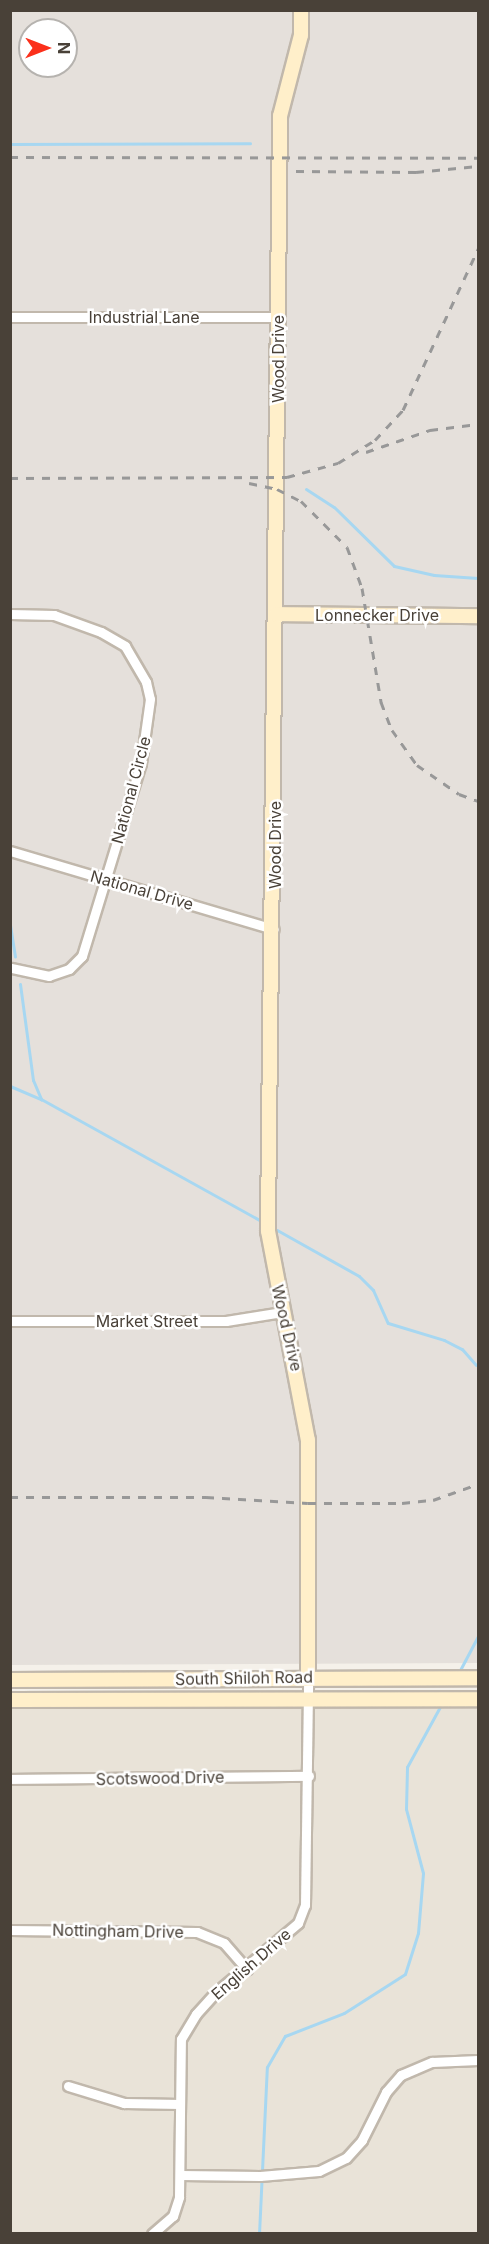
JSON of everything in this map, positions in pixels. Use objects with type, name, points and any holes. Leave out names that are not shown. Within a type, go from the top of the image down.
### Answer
[{"type":"street","name":"Wood Drive","points":[[301,10],[301,35],[280,116],[274,929],[268,1231],[308,1440],[309,1677]]},
{"type":"street","name":"Industrial Lane","points":[[10,317],[278,317]]},
{"type":"street","name":"National Circle","points":[[10,614],[54,615],[101,632],[125,646],[146,682],[150,699],[148,728],[87,944],[73,966],[49,976],[10,968]]},
{"type":"street","name":"Lonnecker Drive","points":[[276,614],[478,616]]},
{"type":"street","name":"National Drive","points":[[10,851],[274,929]]},
{"type":"street","name":"Market Street","points":[[10,1321],[226,1322],[282,1312]]},
{"type":"street","name":"English Drive","points":[[152,2234],[173,2216],[181,2175],[181,2039],[196,2014],[214,1994],[247,1969],[298,1923],[305,1905],[309,1677]]},
{"type":"street","name":"South Shiloh Road","points":[[10,1680],[478,1678]]},
{"type":"street","name":"South Shiloh Road","points":[[10,1700],[478,1699]]},
{"type":"street","name":"Scotswood Drive","points":[[10,1779],[309,1776]]},
{"type":"street","name":"Nottingham Drive","points":[[10,1930],[177,1929],[224,1943],[247,1969]]},
{"type":"street","points":[[181,2175],[265,2176],[319,2171],[346,2158],[371,2126],[386,2092],[400,2075],[417,2066],[478,2060]]},
{"type":"street","points":[[68,2086],[124,2103],[180,2104]]},
{"type":"shaded area","points":[[10,11],[478,11],[478,1663],[11,1665]]},
{"type":"shaded area","points":[[478,1703],[478,2233],[11,2233],[10,1705]]},
{"type":"waterway","points":[[10,144],[250,143]]},
{"type":"waterway","points":[[306,489],[334,507],[394,566],[434,575],[478,578]]},
{"type":"waterway","points":[[10,925],[15,957]]},
{"type":"waterway","points":[[20,984],[33,1080],[41,1099]]},
{"type":"waterway","points":[[10,1086],[41,1099],[261,1221]]},
{"type":"waterway","points":[[277,1230],[359,1276],[373,1290],[388,1323],[444,1340],[462,1349],[476,1365]]},
{"type":"waterway","points":[[478,1348],[478,1375]]},
{"type":"waterway","points":[[459,1672],[478,1636]]},
{"type":"waterway","points":[[259,2234],[267,2067],[285,2036],[344,2013],[405,1974],[418,1933],[423,1873],[406,1809],[407,1767],[441,1705]]},
{"type":"railway","points":[[10,157],[478,158]]},
{"type":"railway","points":[[296,171],[416,172],[478,166]]},
{"type":"railway","points":[[10,478],[287,477],[338,463],[375,440],[403,410],[478,249]]},
{"type":"railway","points":[[366,452],[430,430],[478,424]]},
{"type":"railway","points":[[249,483],[277,489],[301,501],[347,547],[362,588],[381,702],[392,730],[417,765],[459,794],[478,801]]},
{"type":"railway","points":[[10,1497],[206,1497],[308,1503],[402,1503],[433,1500],[478,1484]]}]
